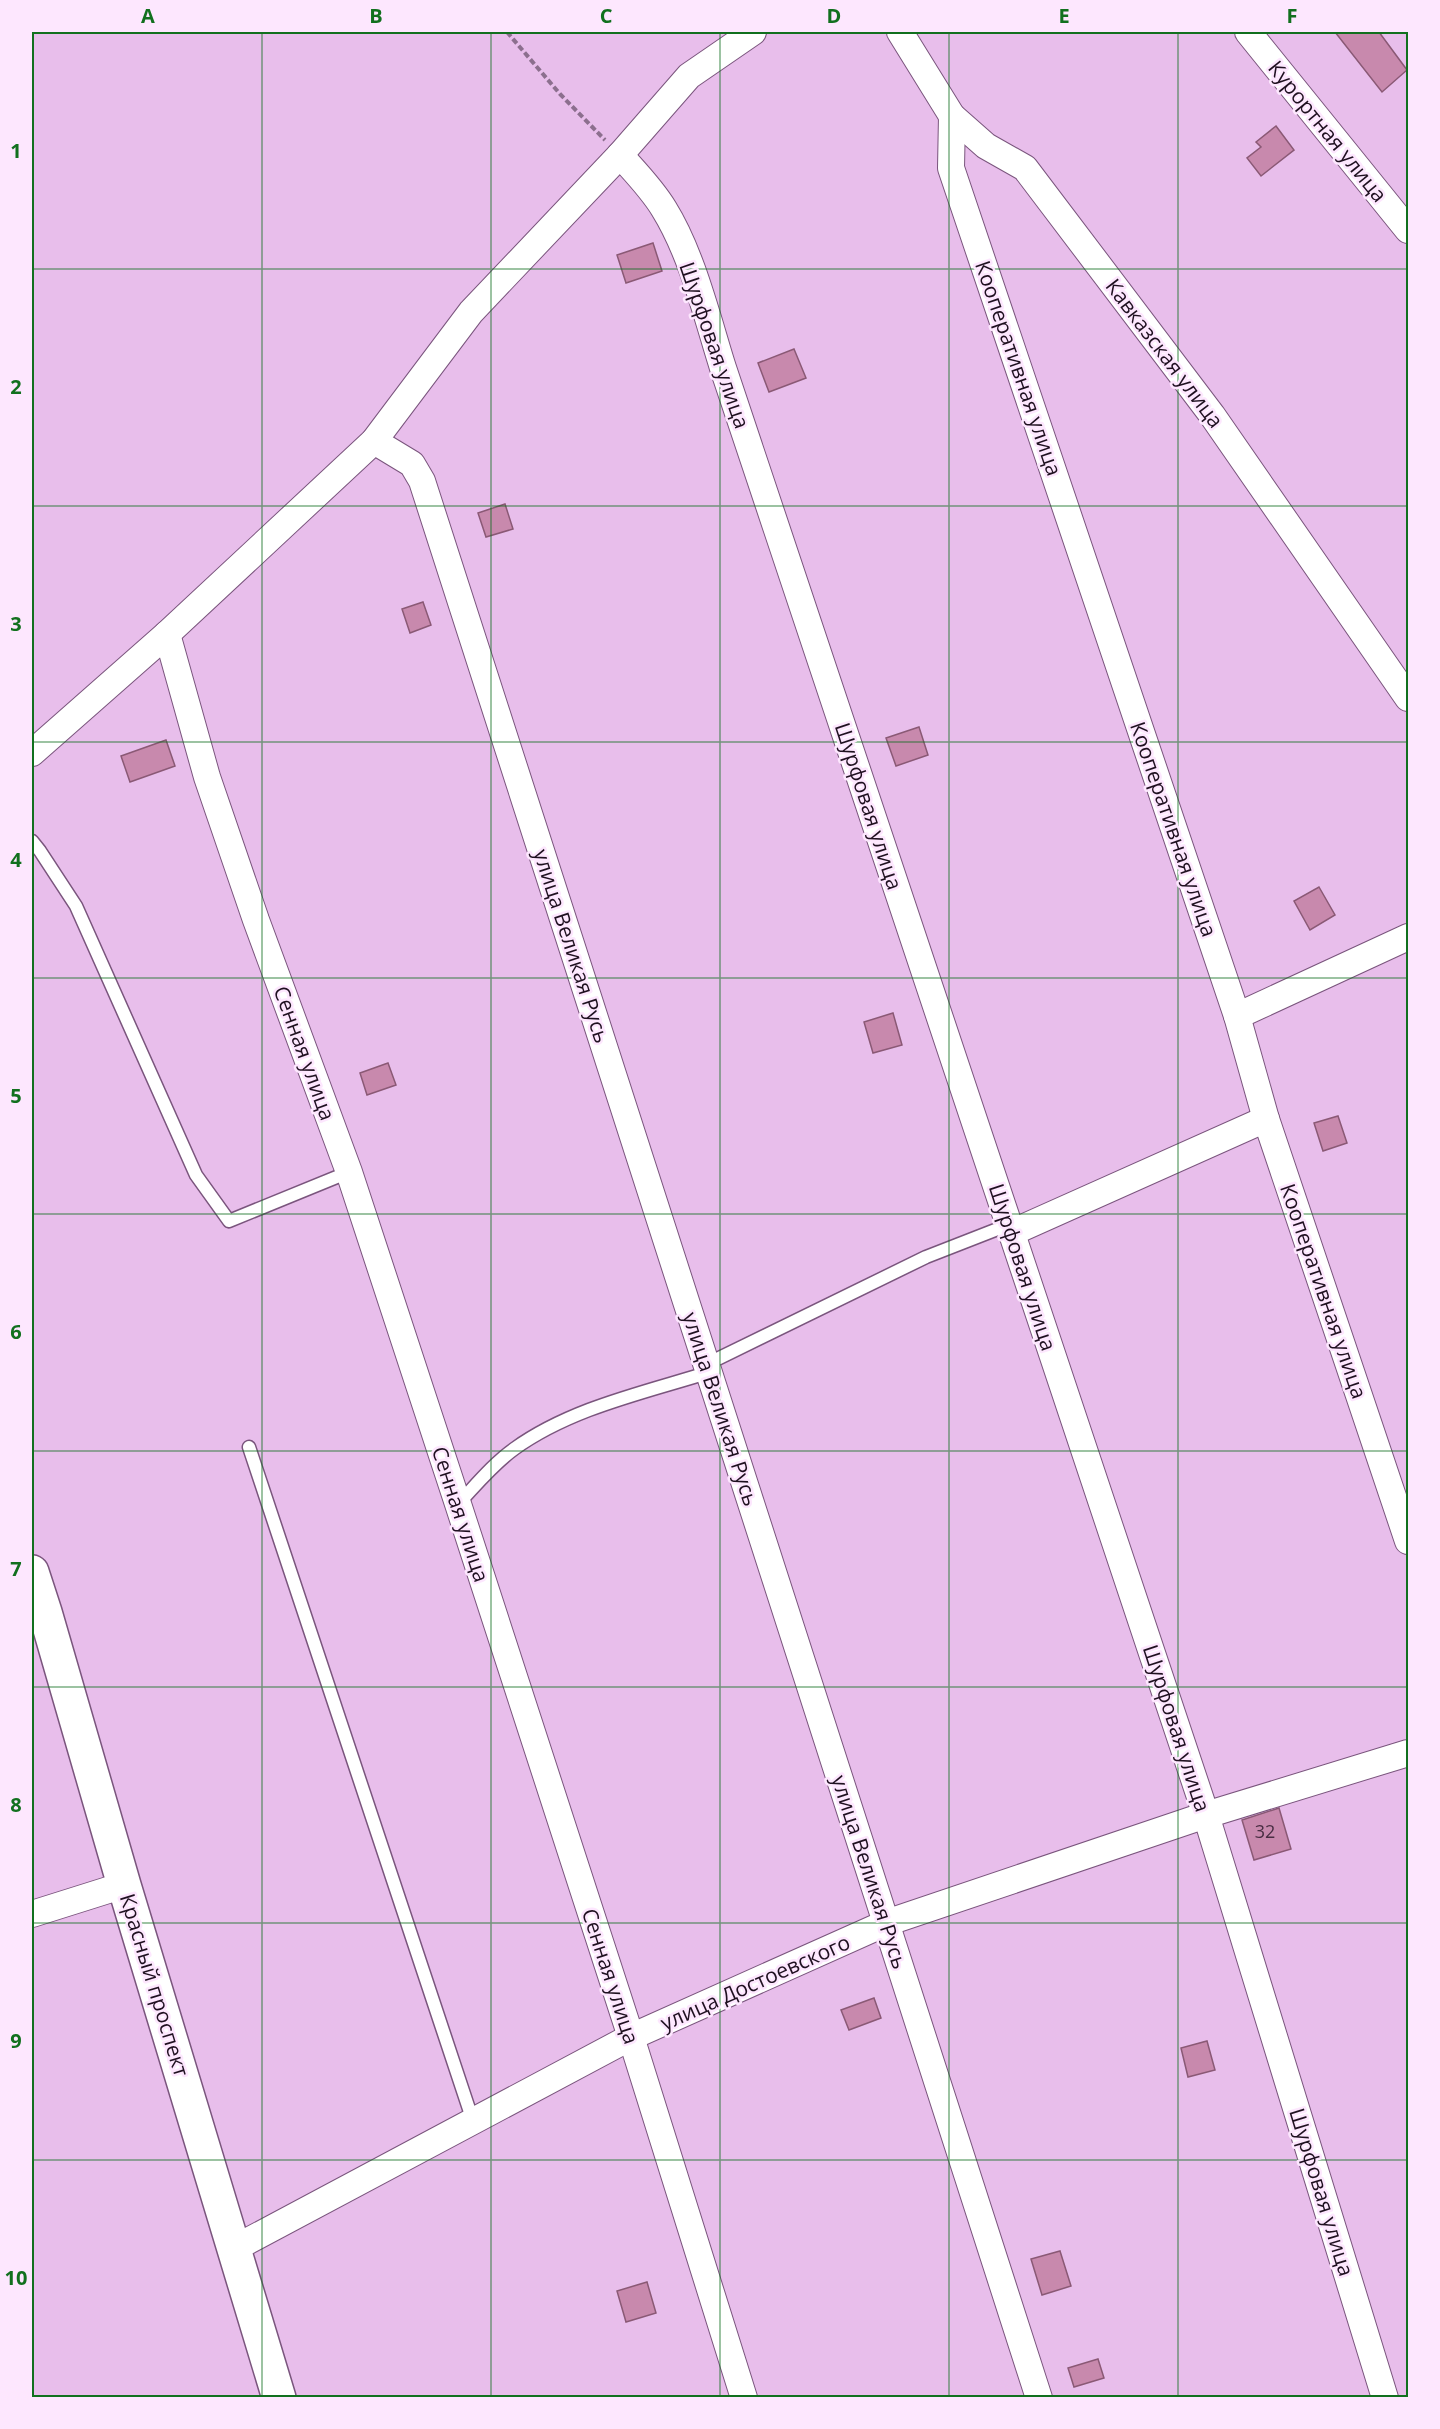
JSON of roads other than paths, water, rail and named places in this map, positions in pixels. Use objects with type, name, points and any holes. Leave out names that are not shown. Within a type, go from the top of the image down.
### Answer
[{"type":"street","points":[[32,753],[167,634],[374,441],[471,312],[620,155],[689,76],[753,32]]},
{"type":"street","name":"Кавказская улица","points":[[900,32],[952,116],[986,146],[1025,168],[1212,415],[1408,698]]},
{"type":"street","name":"Курортная улица","points":[[1248,32],[1408,230]]},
{"type":"street","name":"Кооперативная улица","points":[[952,116],[951,168],[1237,1016],[1266,1119],[1401,1495],[1408,1541]]},
{"type":"street","name":"Шурфовая улица","points":[[620,155],[665,210],[699,291],[1206,1815],[1385,2397]]},
{"type":"street","name":"улица Великая Русь","points":[[374,441],[412,465],[422,481],[1039,2397]]},
{"type":"street","name":"Сенная улица","points":[[167,634],[215,799],[256,920],[349,1172],[458,1504],[631,2037],[744,2397]]},
{"type":"street","points":[[1237,1016],[1408,937]]},
{"type":"street","points":[[1010,1229],[1266,1119]]},
{"type":"street","name":"Красный проспект","points":[[32,1572],[124,1886],[279,2397]]},
{"type":"street","name":"улица Достоевского","points":[[235,2248],[631,2037],[886,1923],[1206,1815],[1408,1753]]},
{"type":"street","points":[[32,1914],[124,1886]]},
{"type":"lane","points":[[32,841],[76,906],[196,1175],[229,1221],[349,1172]]},
{"type":"lane","points":[[458,1504],[513,1450],[553,1425],[709,1368],[926,1257],[1010,1229]]},
{"type":"lane","points":[[249,1447],[473,2121]]}]
